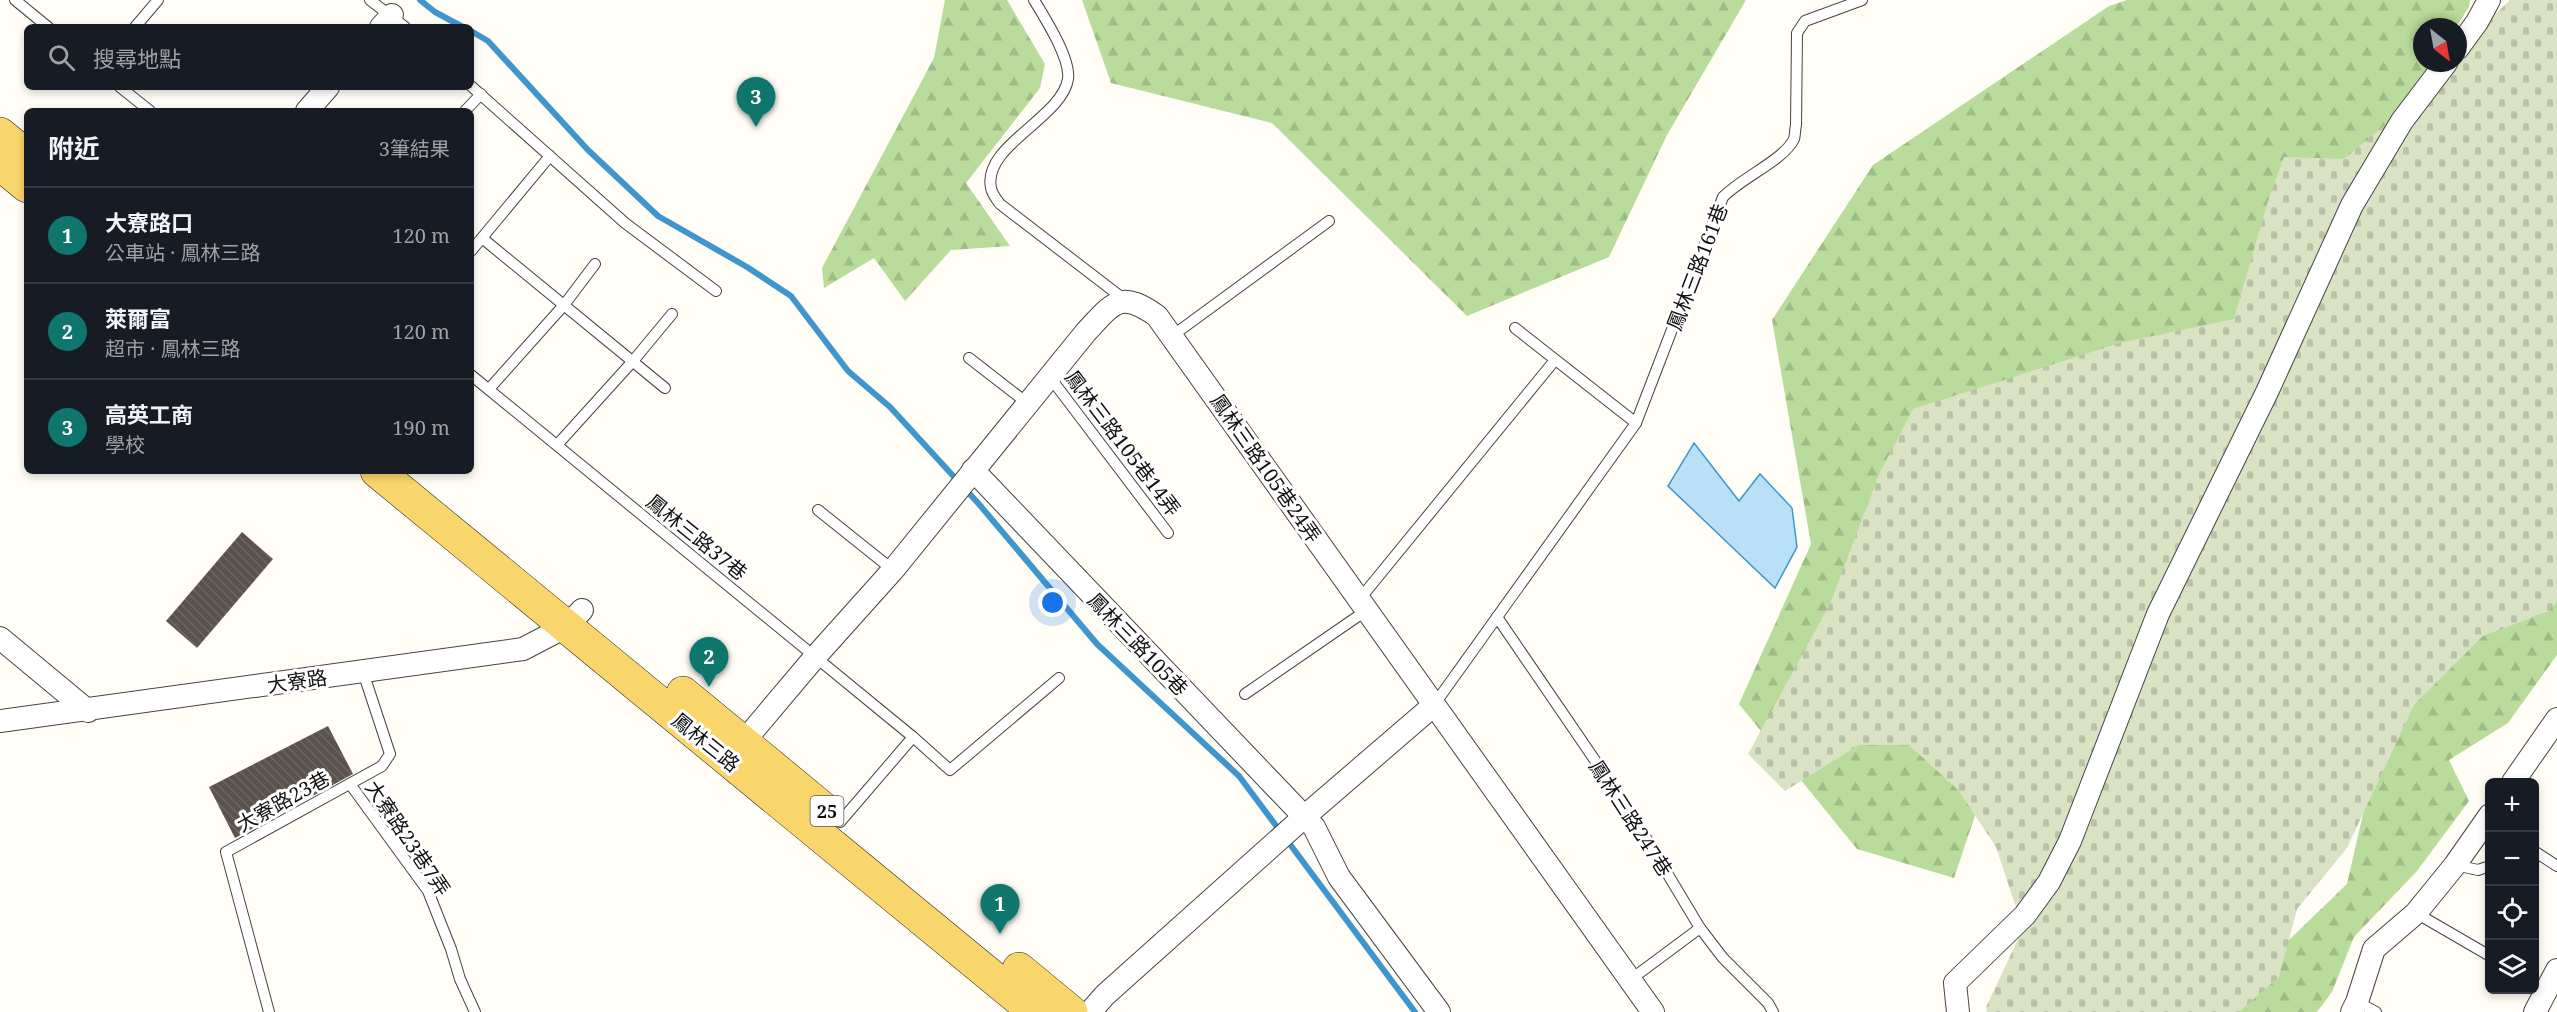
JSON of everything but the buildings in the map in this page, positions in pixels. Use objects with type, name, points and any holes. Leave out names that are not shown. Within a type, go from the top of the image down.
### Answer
[{"type":"main road","points":[[0,134],[24,154]]},
{"type":"main road","points":[[0,164],[24,184]]},
{"type":"main road","name":"鳳林三路","points":[[381,474],[574,618],[736,751],[1035,1012]]},
{"type":"main road","name":"鳳林三路","points":[[417,474],[574,618]]},
{"type":"main road","name":"鳳林三路","points":[[736,751],[840,822],[1071,1012]]},
{"type":"street","points":[[2467,36],[2489,0]]},
{"type":"street","points":[[1958,1012],[1955,983],[2025,915],[2049,882],[2060,861],[2070,841],[2158,614],[2267,392],[2352,205],[2402,121],[2439,72]]},
{"type":"street","points":[[310,108],[325,90]]},
{"type":"street","name":"鳳林三路105巷24弄","points":[[1126,300],[1139,303],[1157,316],[1363,605]]},
{"type":"street","points":[[736,751],[815,657],[893,570],[1049,376],[1109,308],[1126,300]]},
{"type":"street","name":"鳳林三路105巷","points":[[965,480],[1300,820],[1314,827],[1339,877],[1439,1012]]},
{"type":"street","points":[[1363,605],[1653,1012]]},
{"type":"street","name":"大寮路","points":[[0,721],[88,711],[523,649],[574,618]]},
{"type":"street","points":[[0,638],[88,711]]},
{"type":"street","points":[[1090,1012],[1105,995],[1300,820],[1434,705]]},
{"type":"street","points":[[2516,778],[2554,727]]},
{"type":"street","points":[[2362,1009],[2374,949],[2416,913],[2455,866],[2485,823]]},
{"type":"street","points":[[2535,1012],[2546,980]]},
{"type":"lane","points":[[16,0],[44,24]]},
{"type":"lane","points":[[138,24],[158,0]]},
{"type":"lane","points":[[370,0],[393,23]]},
{"type":"lane","points":[[1034,0],[1064,57],[1069,77],[1064,94],[1010,147],[996,164],[991,176],[991,189],[1000,204],[1126,300]]},
{"type":"lane","name":"鳳林三路161巷","points":[[1434,705],[1636,423],[1723,197],[1735,184],[1784,152],[1794,139],[1797,33],[1806,21],[1862,0]]},
{"type":"lane","points":[[474,88],[625,223],[716,291]]},
{"type":"lane","points":[[124,90],[146,108]]},
{"type":"lane","points":[[468,108],[481,94]]},
{"type":"lane","points":[[474,248],[550,156]]},
{"type":"lane","points":[[1172,336],[1329,221]]},
{"type":"lane","points":[[483,238],[665,388]]},
{"type":"lane","points":[[489,389],[564,304],[595,264]]},
{"type":"lane","points":[[557,445],[672,315]]},
{"type":"lane","points":[[1515,328],[1636,423]]},
{"type":"lane","points":[[969,358],[1028,403]]},
{"type":"lane","points":[[1245,694],[1363,605],[1555,360]]},
{"type":"lane","name":"鳳林三路105巷14弄","points":[[1049,376],[1168,533]]},
{"type":"lane","name":"鳳林三路37巷","points":[[474,377],[815,657]]},
{"type":"lane","points":[[818,510],[893,570]]},
{"type":"lane","name":"鳳林三路247巷","points":[[1497,617],[1631,813],[1700,928],[1723,958],[1773,1012]]},
{"type":"lane","points":[[815,657],[913,736],[950,770],[1059,678]]},
{"type":"lane","name":"大寮路23巷","points":[[269,1012],[226,852],[382,766],[390,754],[363,672]]},
{"type":"lane","points":[[840,822],[913,736]]},
{"type":"lane","name":"大寮路23巷7弄","points":[[350,784],[428,891],[460,979],[475,1012]]},
{"type":"lane","points":[[2539,854],[2557,866]]},
{"type":"lane","points":[[2455,866],[2478,870],[2485,868]]},
{"type":"lane","points":[[2416,913],[2485,953]]},
{"type":"lane","points":[[1630,980],[1700,928]]},
{"type":"green space","points":[[945,0],[1007,0],[1045,64],[1040,88],[966,183],[1010,246],[951,250],[905,301],[874,258],[824,288],[822,268],[934,58]]},
{"type":"green space","points":[[1082,0],[1746,0],[1667,135],[1609,257],[1467,316],[1272,123],[1111,83]]},
{"type":"green space","points":[[2127,0],[2470,0],[2469,7],[2462,18],[2413,18],[2413,72],[2427,72],[2015,697],[1954,878],[1857,849],[1739,704],[1811,544],[1772,320],[1873,165],[2109,6]]},
{"type":"green space","points":[[2510,0],[2557,0],[2557,602],[2549,611],[2483,636],[2414,705],[2347,848],[2297,909],[2279,977],[2239,1012],[1987,1012],[1986,1007],[2023,929],[1996,847],[1959,791],[1909,745],[1859,745],[1785,791],[1748,754],[1830,604],[1880,472],[1913,409],[2120,343],[2234,319],[2267,204],[2284,157],[2344,159],[2393,118],[2436,72],[2467,72],[2467,42]]},
{"type":"green space","points":[[2557,449],[2557,655],[2508,723],[2449,760],[2469,801],[2417,871],[2354,937],[2332,992],[2317,1012],[2214,1012],[2347,884],[2387,709]]},
{"type":"water","points":[[1694,443],[1739,501],[1760,474],[1792,508],[1797,547],[1775,588],[1668,486]]},
{"type":"waterway","points":[[420,0],[435,12],[457,24]]},
{"type":"waterway","points":[[474,33],[488,41],[588,150],[658,216],[747,267],[791,296],[848,371],[890,407],[978,503],[1097,644],[1239,776],[1415,1012]]},
{"type":"place","name":"高英工商","points":[[756,127]]},
{"type":"place","name":"萊爾富","points":[[709,687]]},
{"type":"place","name":"大寮路口","points":[[1000,934]]}]
